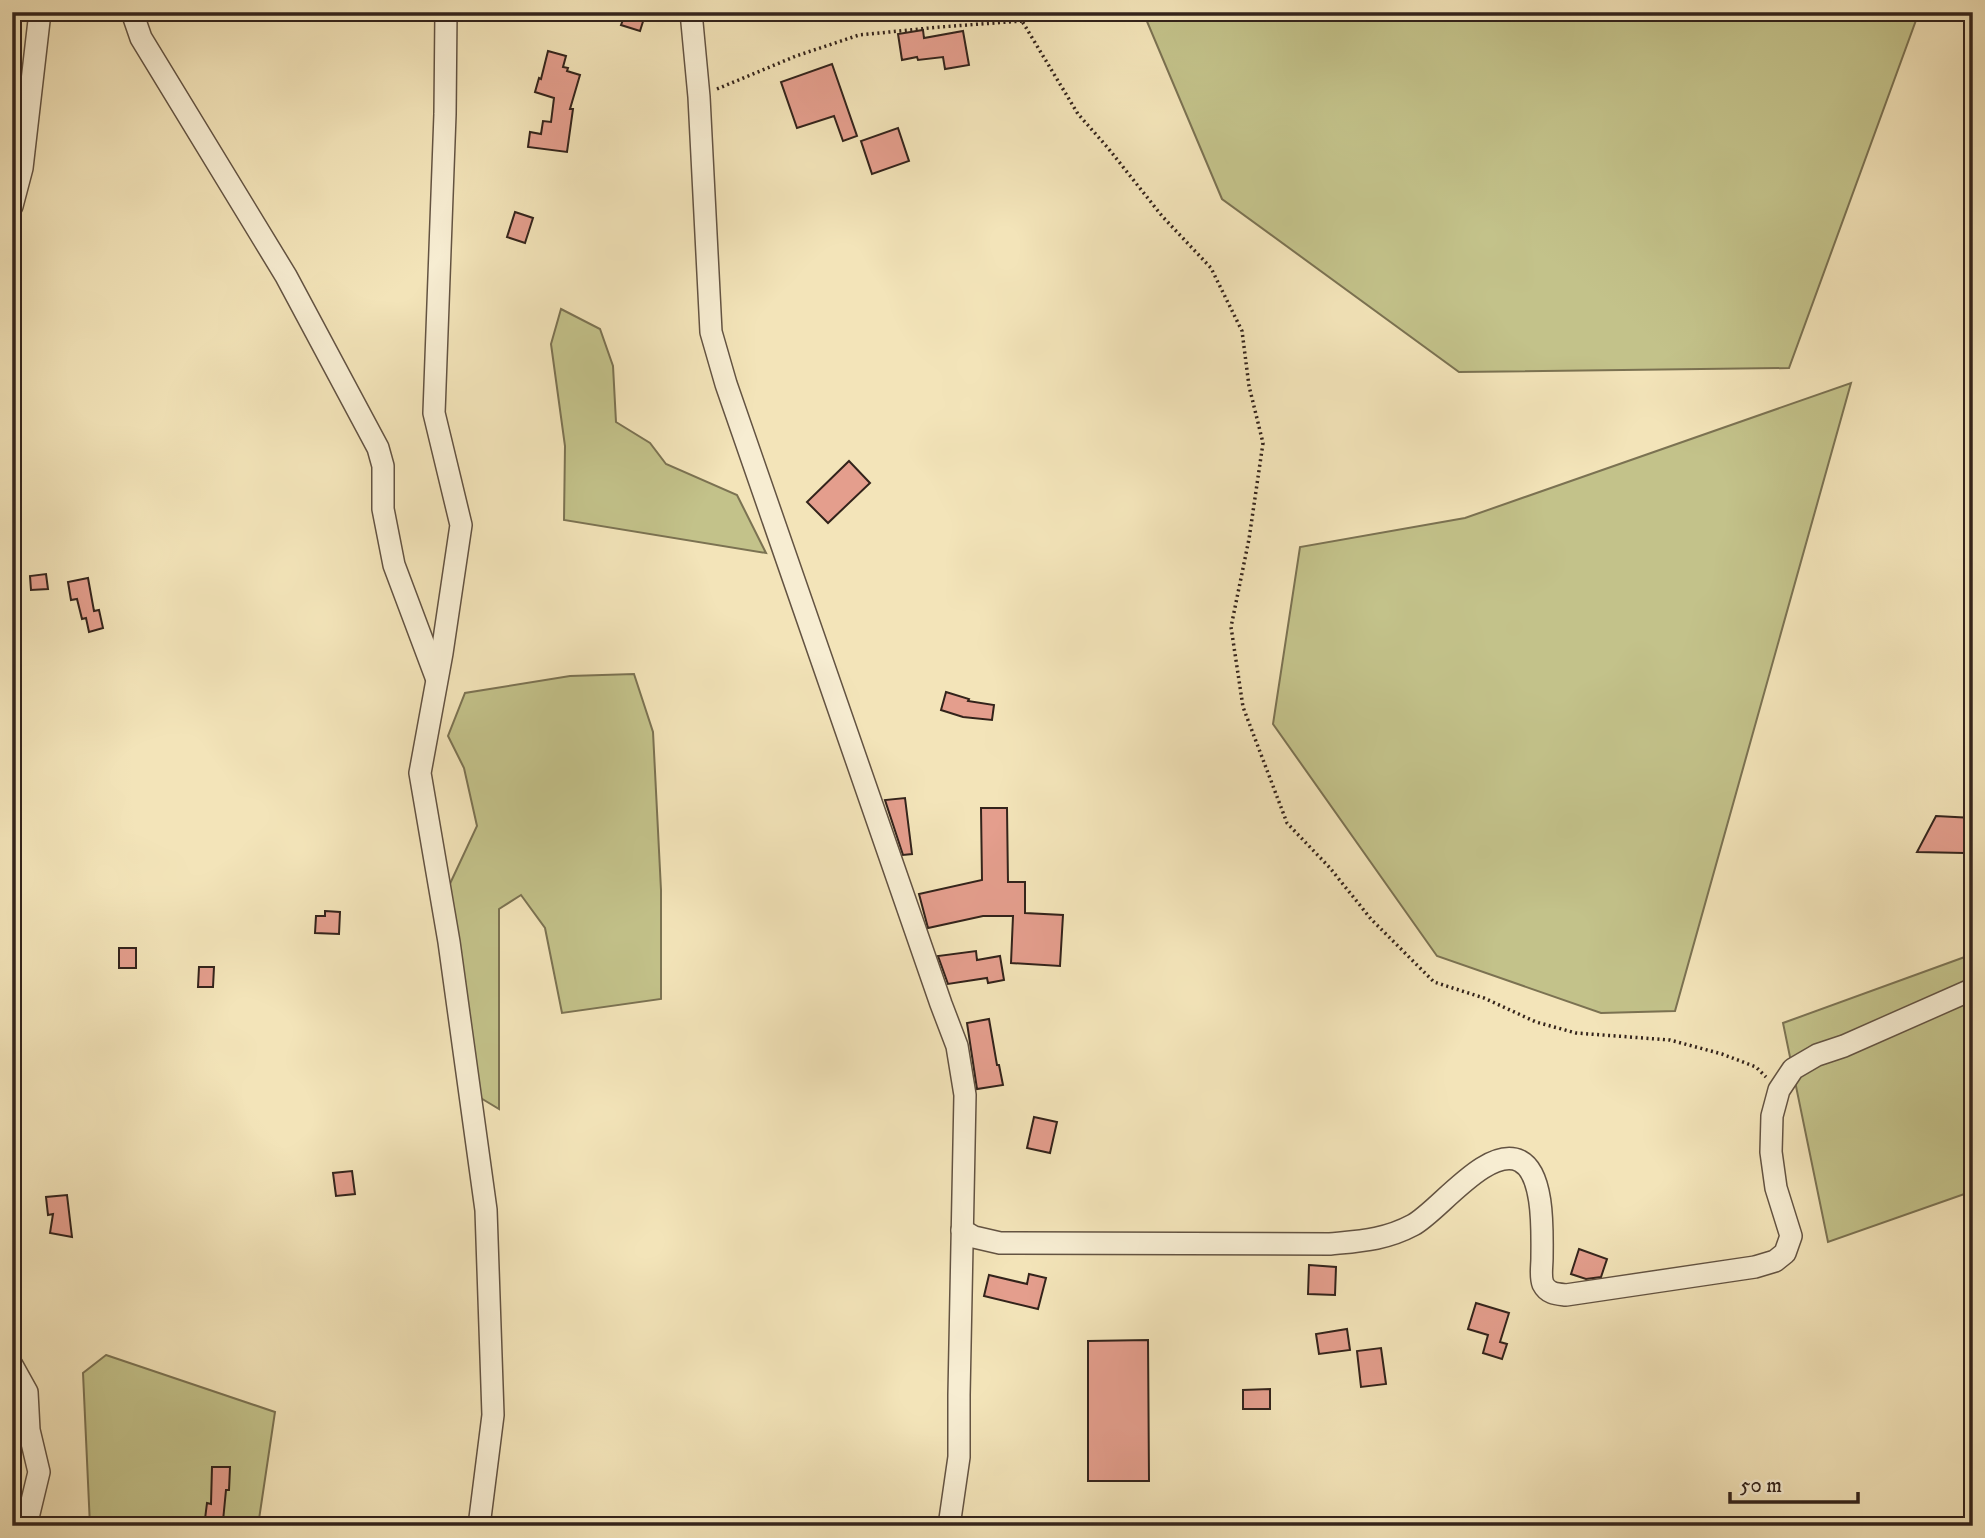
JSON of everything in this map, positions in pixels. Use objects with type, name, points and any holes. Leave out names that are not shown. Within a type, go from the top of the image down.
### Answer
[{"type":"street","points":[[12,206],[22,168],[40,12]]},
{"type":"street","points":[[132,12],[141,38],[286,276],[379,448],[383,466],[383,509],[394,565],[437,679]]},
{"type":"street","points":[[446,12],[435,413],[461,525],[420,774],[449,942],[486,1210],[493,1415],[479,1526]]},
{"type":"street","points":[[691,12],[699,97],[711,332],[726,384],[957,1046],[965,1096],[959,1457],[948,1526]]},
{"type":"street","points":[[962,1230],[974,1237],[1000,1243],[1330,1244],[1380,1239],[1415,1224],[1474,1173],[1508,1160],[1520,1161],[1532,1174],[1538,1189],[1541,1205],[1543,1284],[1552,1293],[1566,1295],[1755,1267],[1775,1261],[1785,1253],[1791,1236],[1776,1188],[1771,1152],[1772,1116],[1779,1090],[1793,1069],[1817,1055],[1973,989]]},
{"type":"street","points":[[12,1365],[27,1392],[29,1430],[39,1472],[26,1526]]},
{"type":"path","points":[[1019,12],[1078,114],[1162,216],[1211,268],[1242,331],[1249,386],[1263,443],[1249,539],[1231,626],[1243,707],[1287,823],[1371,919],[1434,982],[1484,998],[1536,1022],[1576,1033],[1670,1040],[1722,1054],[1756,1067],[1779,1090]]},
{"type":"path","points":[[699,97],[796,56],[859,35],[1022,21]]},
{"type":"shaded area","points":[[1143,12],[1919,12],[1789,368],[1459,372],[1222,199]]},
{"type":"shaded area","points":[[561,309],[600,329],[613,366],[616,422],[650,443],[666,464],[737,495],[766,553],[564,520],[565,446],[551,344]]},
{"type":"shaded area","points":[[1851,383],[1675,1011],[1601,1013],[1437,956],[1273,724],[1300,547],[1465,518]]},
{"type":"shaded area","points":[[634,674],[653,732],[661,890],[661,999],[562,1013],[545,928],[521,895],[499,909],[499,1109],[479,1097],[448,888],[477,826],[464,768],[448,736],[465,693],[570,676]]},
{"type":"shaded area","points":[[1973,954],[1973,1191],[1828,1242],[1783,1023]]},
{"type":"shaded area","points":[[106,1355],[275,1412],[258,1526],[90,1526],[83,1373]]},
{"type":"building","points":[[626,12],[646,12],[640,31],[621,25]]},
{"type":"building","points":[[923,30],[924,38],[963,31],[969,65],[945,69],[943,57],[902,60],[898,34]]},
{"type":"building","points":[[548,51],[566,56],[563,67],[580,75],[570,109],[573,109],[567,152],[528,147],[530,132],[541,134],[543,121],[551,122],[554,98],[535,92]]},
{"type":"building","points":[[832,64],[857,136],[843,141],[834,116],[797,128],[781,82]]},
{"type":"building","points":[[898,128],[909,161],[872,174],[861,141]]},
{"type":"building","points":[[515,212],[533,218],[525,243],[507,237]]},
{"type":"building","points":[[849,461],[870,483],[828,523],[807,502]]},
{"type":"building","points":[[46,574],[48,589],[31,590],[30,576]]},
{"type":"building","points":[[88,578],[94,611],[99,610],[103,628],[89,632],[86,618],[82,619],[77,599],[71,600],[68,582]]},
{"type":"building","points":[[946,692],[969,699],[968,701],[994,705],[992,720],[963,717],[941,710]]},
{"type":"building","points":[[905,798],[912,854],[903,855],[885,800]]},
{"type":"building","points":[[981,808],[1007,808],[1008,882],[1025,882],[1025,913],[1063,915],[1060,966],[1011,963],[1013,916],[983,916],[928,928],[919,894],[982,880]]},
{"type":"building","points":[[1936,816],[1973,818],[1964,853],[1917,852]]},
{"type":"building","points":[[325,911],[340,912],[339,934],[315,933],[316,916],[325,916]]},
{"type":"building","points":[[119,948],[136,948],[136,968],[119,968]]},
{"type":"building","points":[[976,951],[977,960],[1000,956],[1004,980],[988,983],[987,978],[948,984],[938,956]]},
{"type":"building","points":[[199,967],[214,967],[213,987],[198,987]]},
{"type":"building","points":[[989,1019],[1003,1085],[977,1089],[967,1023]]},
{"type":"building","points":[[1034,1117],[1057,1122],[1050,1153],[1027,1148]]},
{"type":"building","points":[[352,1171],[355,1194],[336,1196],[333,1173]]},
{"type":"building","points":[[67,1195],[72,1237],[50,1233],[53,1214],[48,1215],[46,1197]]},
{"type":"building","points":[[1579,1249],[1607,1259],[1601,1277],[1586,1279],[1571,1274]]},
{"type":"building","points":[[1309,1265],[1336,1267],[1335,1295],[1308,1294]]},
{"type":"building","points":[[1029,1274],[1046,1278],[1038,1309],[984,1296],[989,1275],[1027,1284]]},
{"type":"building","points":[[1476,1303],[1509,1313],[1500,1342],[1507,1344],[1502,1359],[1483,1353],[1488,1335],[1468,1329]]},
{"type":"building","points":[[1347,1329],[1350,1350],[1319,1354],[1316,1334]]},
{"type":"building","points":[[1148,1340],[1149,1481],[1088,1481],[1088,1341]]},
{"type":"building","points":[[1381,1348],[1386,1384],[1361,1387],[1357,1351]]},
{"type":"building","points":[[1270,1389],[1270,1409],[1243,1409],[1243,1390]]},
{"type":"building","points":[[212,1467],[230,1467],[223,1521],[205,1519],[207,1503],[211,1504]]}]
